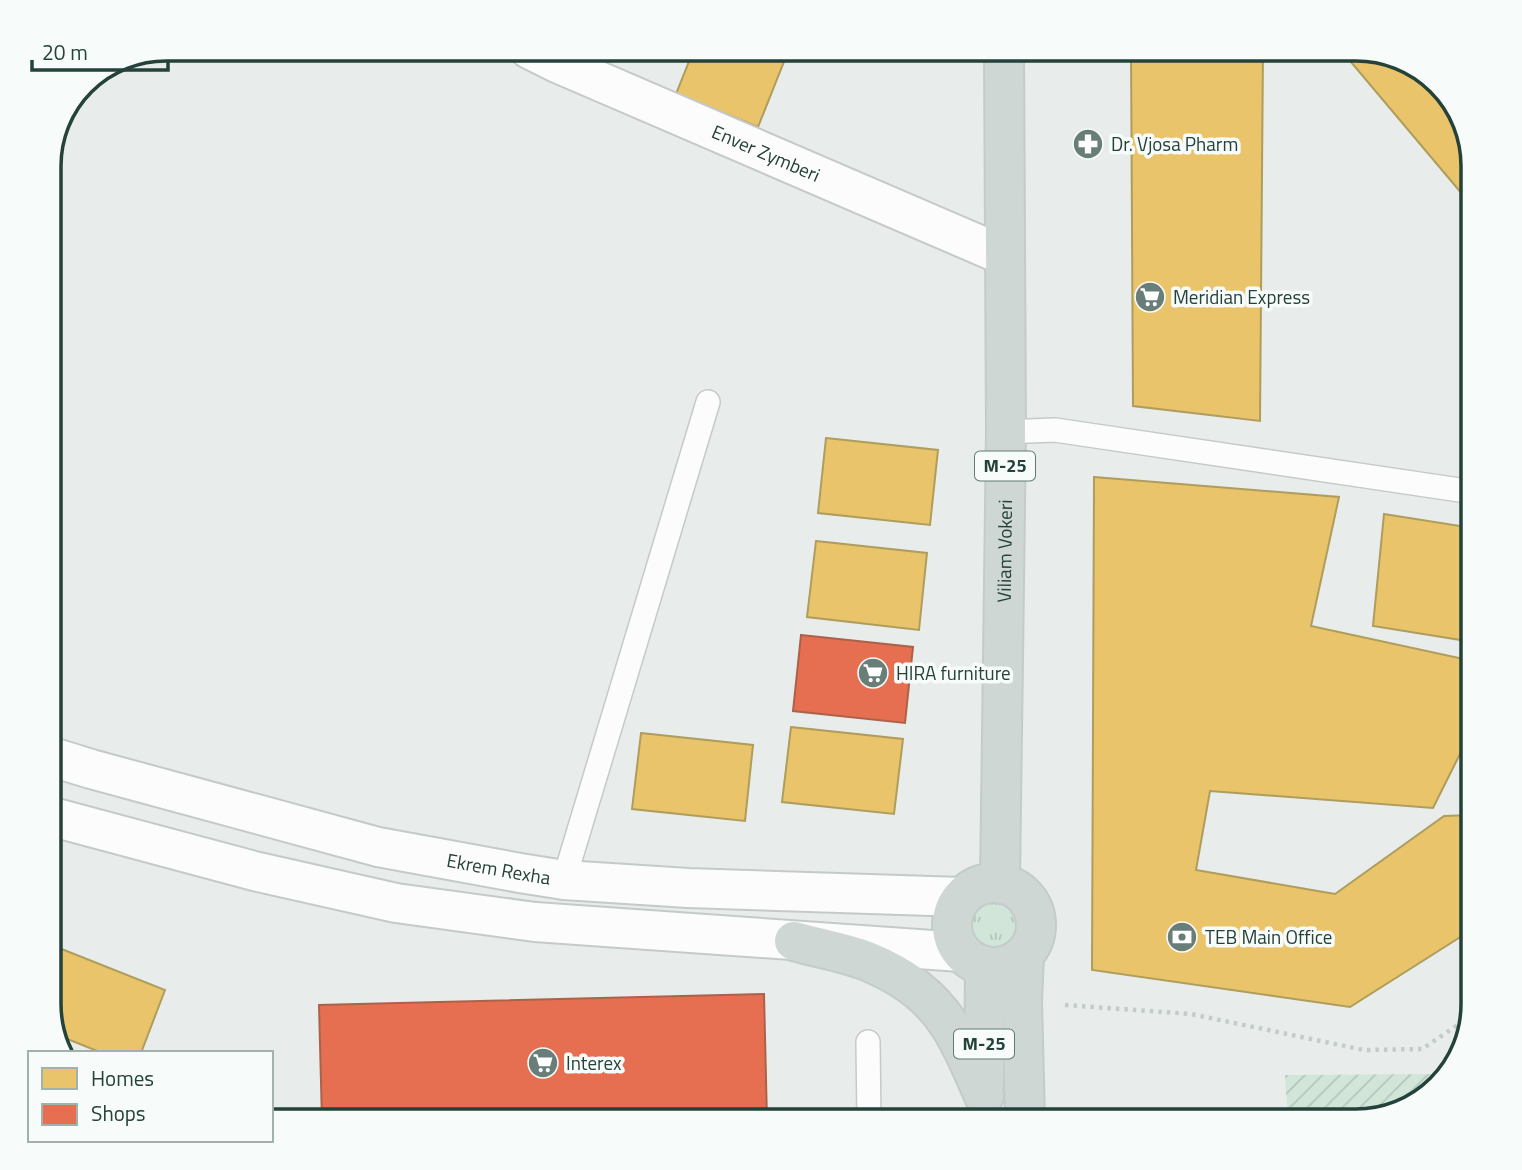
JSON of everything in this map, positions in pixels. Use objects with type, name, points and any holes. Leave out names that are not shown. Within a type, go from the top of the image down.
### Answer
[{"type":"main road","name":"Viliam Vokeri","points":[[1000,883],[1006,432],[1004,61]]},
{"type":"main road","points":[[987,883],[1000,883],[1013,887],[1024,895],[1031,906],[1036,932],[1024,955],[1013,963],[1000,967],[973,959],[954,939],[951,924],[961,897],[973,888],[987,883]]},
{"type":"main road","points":[[794,941],[866,961],[901,978],[928,998],[948,1022],[957,1038],[984,1109]]},
{"type":"main road","name":"M-25","points":[[1024,955],[1022,1002],[1025,1109]]},
{"type":"main road","name":"M-25","points":[[973,959],[984,1109]]},
{"type":"street","name":"Enver Zymberi","points":[[553,61],[1005,256]]},
{"type":"street","name":"Ekrem Rexha","points":[[61,760],[378,847],[564,880],[688,888],[961,897]]},
{"type":"street","points":[[61,819],[254,871],[396,903],[535,922],[794,941],[973,959]]},
{"type":"lane","points":[[564,880],[708,402]]},
{"type":"lane","points":[[1006,432],[1055,430],[1461,490]]},
{"type":"lane","points":[[868,1042],[869,1109]]},
{"type":"path","points":[[1022,1002],[1191,1014],[1364,1050],[1422,1049],[1459,1024]]},
{"type":"green space","points":[[992,890],[1009,894],[1019,900],[1030,923],[1029,935],[1024,945],[1015,954],[1000,961],[962,941],[960,932],[960,915],[968,902]]},
{"type":"green space","points":[[1434,1074],[1420,1087],[1402,1098],[1376,1107],[1356,1109],[1287,1109],[1285,1075]]},
{"type":"building: Homes","points":[[689,61],[784,61],[758,127],[676,94]]},
{"type":"building: Homes","points":[[1131,61],[1263,61],[1260,421],[1133,406]]},
{"type":"building: Homes","points":[[1350,61],[1370,62],[1402,72],[1420,83],[1439,102],[1450,120],[1459,146],[1461,193]]},
{"type":"building: Homes","points":[[826,438],[938,450],[930,525],[818,513]]},
{"type":"building: Homes","points":[[1094,477],[1339,497],[1311,626],[1461,658],[1461,752],[1433,808],[1210,791],[1196,870],[1335,894],[1444,816],[1461,815],[1461,937],[1350,1007],[1092,970]]},
{"type":"building: Homes","points":[[1384,514],[1461,526],[1461,640],[1373,626]]},
{"type":"building: Homes","points":[[816,541],[927,553],[919,630],[807,617]]},
{"type":"building: Homes","points":[[791,727],[903,739],[894,814],[782,802]]},
{"type":"building: Homes","points":[[641,733],[753,745],[745,821],[632,809]]},
{"type":"building: Homes","points":[[61,949],[165,990],[142,1051],[97,1051],[68,1039],[65,1031],[61,1011]]},
{"type":"building: Shops","points":[[801,635],[913,647],[905,723],[793,711]]},
{"type":"building: Shops","name":"Interex","points":[[764,994],[767,1109],[322,1109],[319,1005]]},
{"type":"place","name":"Dr. Vjosa Pharm","points":[[1088,144]]},
{"type":"place","name":"Meridian Express","points":[[1150,297]]},
{"type":"place","name":"HIRA furniture","points":[[873,673]]},
{"type":"place","name":"TEB Main Office","points":[[1182,937]]},
{"type":"place","name":"Interex","points":[[543,1063]]}]
